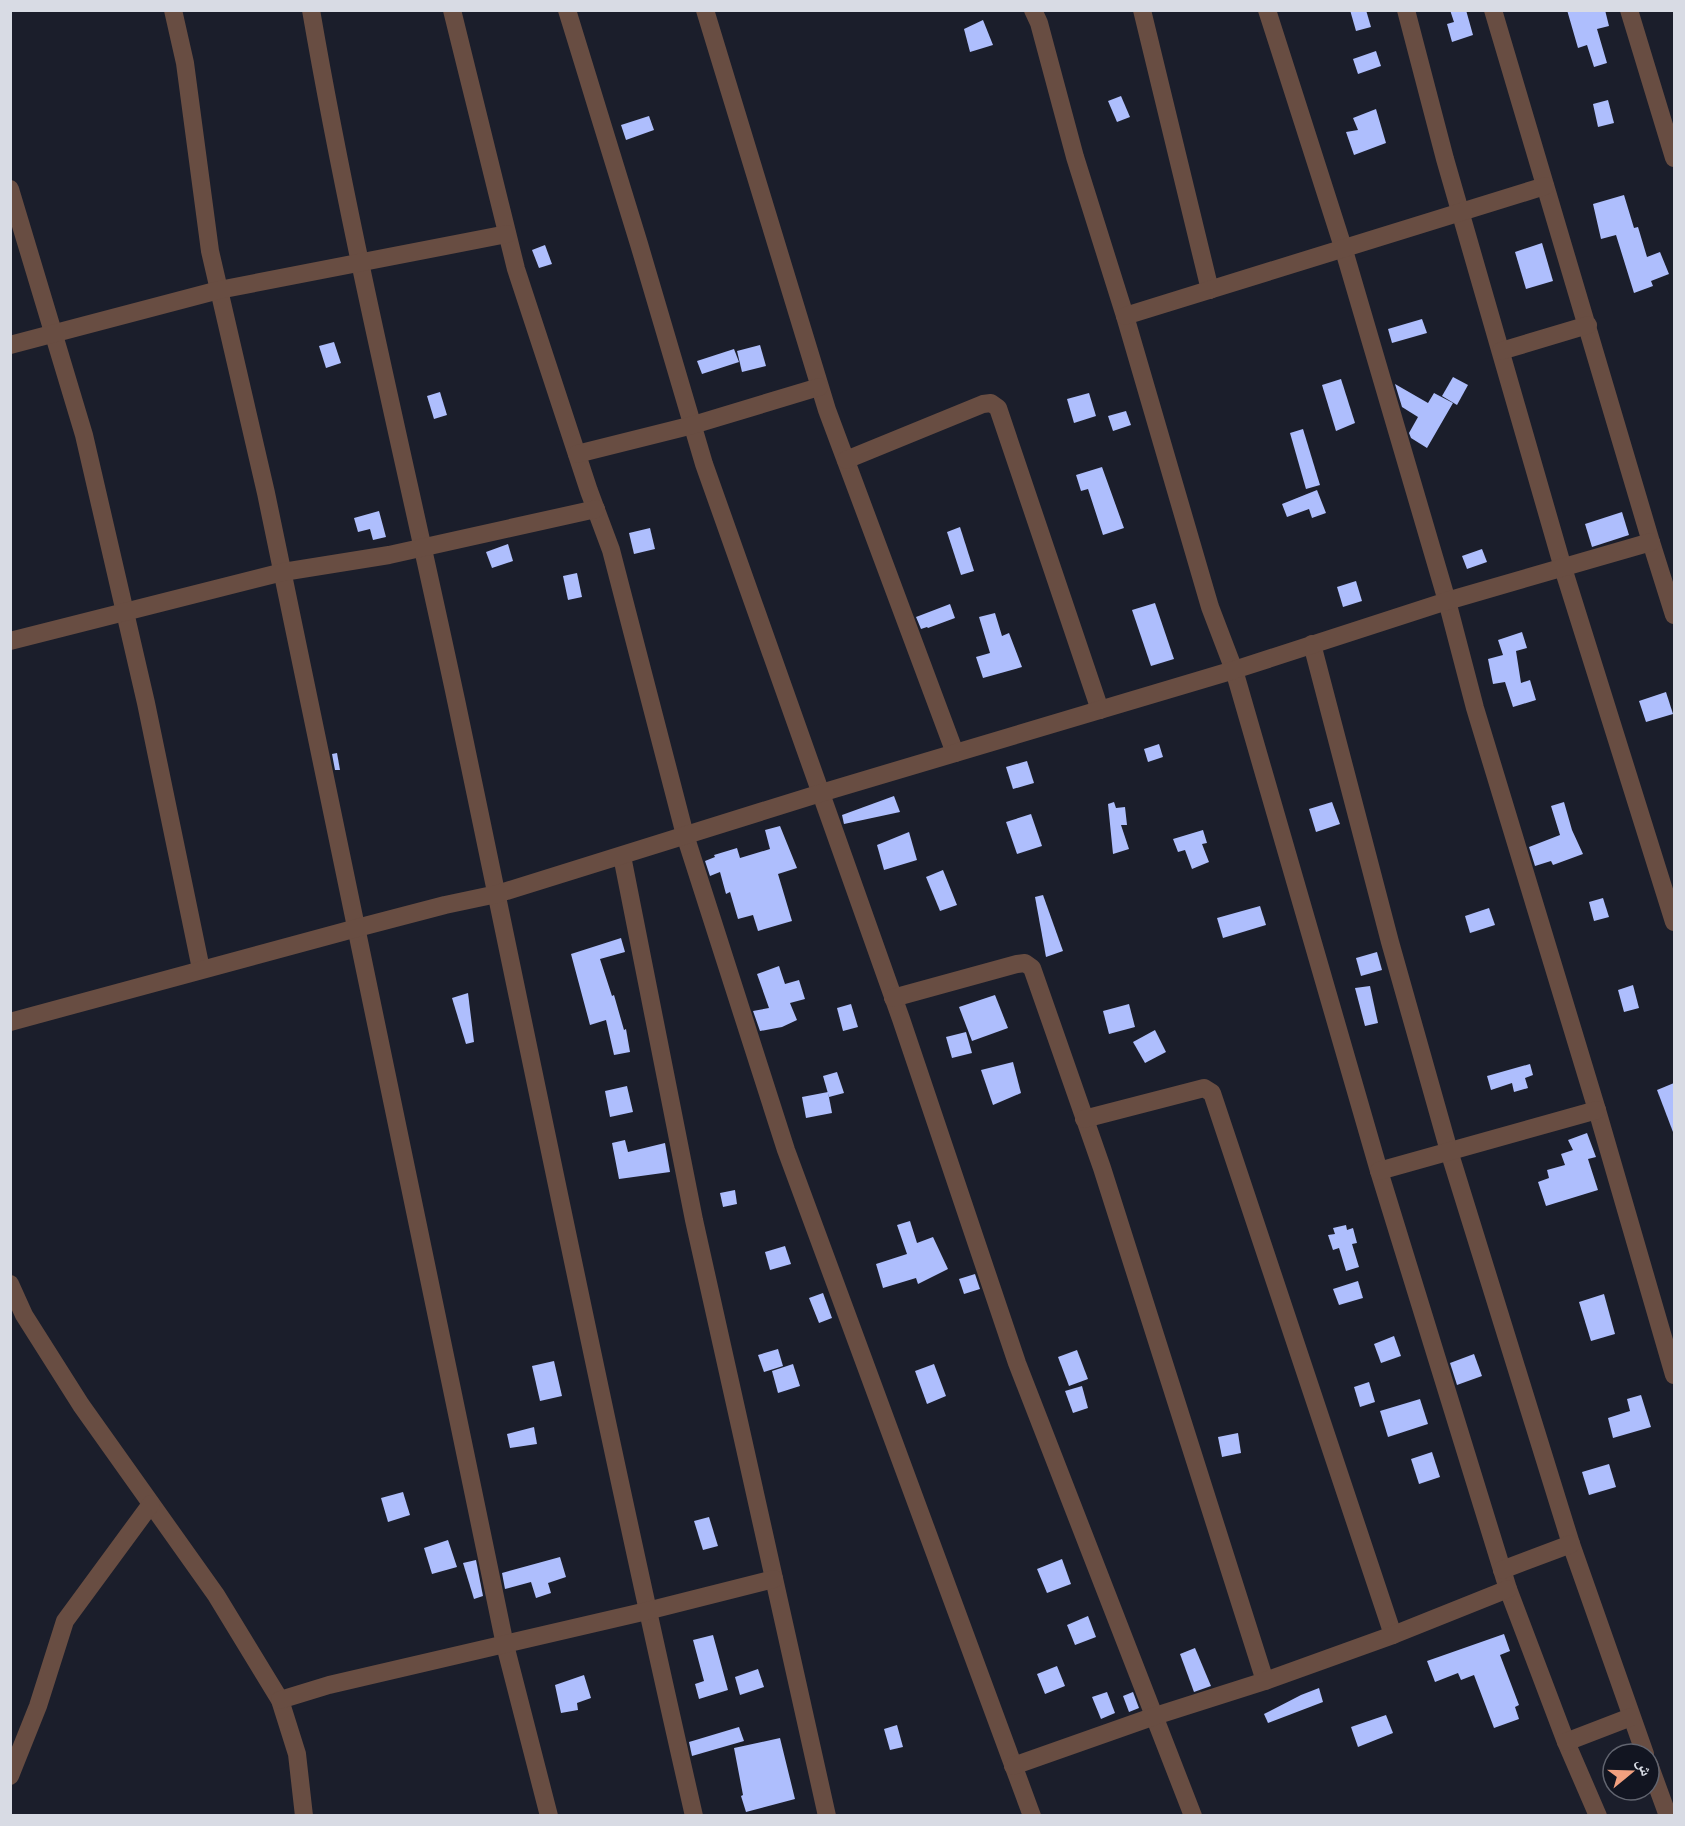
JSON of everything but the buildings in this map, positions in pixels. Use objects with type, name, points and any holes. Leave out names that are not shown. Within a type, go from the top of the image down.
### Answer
[{"type":"street","points":[[173,10],[184,63],[210,251],[283,572],[505,1645],[549,1815]]},
{"type":"street","points":[[311,10],[332,128],[424,547],[647,1611],[694,1815]]},
{"type":"street","points":[[452,10],[516,269],[611,550],[685,835],[786,1150],[1032,1815]]},
{"type":"street","points":[[567,10],[704,464],[894,998],[1017,1363],[1193,1815]]},
{"type":"street","points":[[705,10],[819,387],[956,753]]},
{"type":"street","points":[[1033,10],[1039,23],[1075,157],[1125,316],[1210,607],[1234,670],[1379,1171],[1502,1570],[1566,1742],[1598,1815]]},
{"type":"street","points":[[1142,10],[1210,290]]},
{"type":"street","points":[[1267,10],[1343,247],[1447,601],[1475,708],[1597,1110],[1674,1375]]},
{"type":"street","points":[[1406,10],[1563,568],[1674,922]]},
{"type":"street","points":[[1493,10],[1674,615]]},
{"type":"street","points":[[1629,10],[1674,158]]},
{"type":"street","points":[[1125,316],[1545,186]]},
{"type":"street","points":[[10,189],[84,435],[125,612],[201,969]]},
{"type":"street","points":[[10,345],[219,290],[507,234]]},
{"type":"street","points":[[1501,351],[1588,325]]},
{"type":"street","points":[[577,454],[693,425],[819,387]]},
{"type":"street","points":[[846,460],[983,404],[991,403],[998,408],[1100,710]]},
{"type":"street","points":[[10,641],[283,572],[424,547],[596,509]]},
{"type":"street","points":[[10,1023],[201,969],[445,905],[497,894],[821,793],[1234,670],[1447,601],[1651,542]]},
{"type":"street","points":[[1312,644],[1390,942],[1449,1151],[1571,1544],[1640,1742]]},
{"type":"street","points":[[622,856],[694,1220],[827,1815]]},
{"type":"street","points":[[894,998],[1025,963],[1032,968],[1084,1119],[1265,1681]]},
{"type":"street","points":[[1084,1119],[1204,1088],[1212,1093],[1393,1635]]},
{"type":"street","points":[[1379,1171],[1597,1110]]},
{"type":"street","points":[[10,1284],[24,1315],[62,1376],[216,1595],[280,1700],[297,1754],[304,1815]]},
{"type":"street","points":[[10,1776],[38,1706],[65,1621],[151,1504]]},
{"type":"street","points":[[1502,1570],[1571,1544]]},
{"type":"street","points":[[280,1700],[329,1685],[505,1645],[774,1579]]},
{"type":"street","points":[[1013,1766],[1155,1716],[1265,1681],[1393,1635],[1508,1589]]},
{"type":"street","points":[[1566,1742],[1631,1717]]},
{"type":"street","points":[[1661,1796],[1668,1815]]}]
